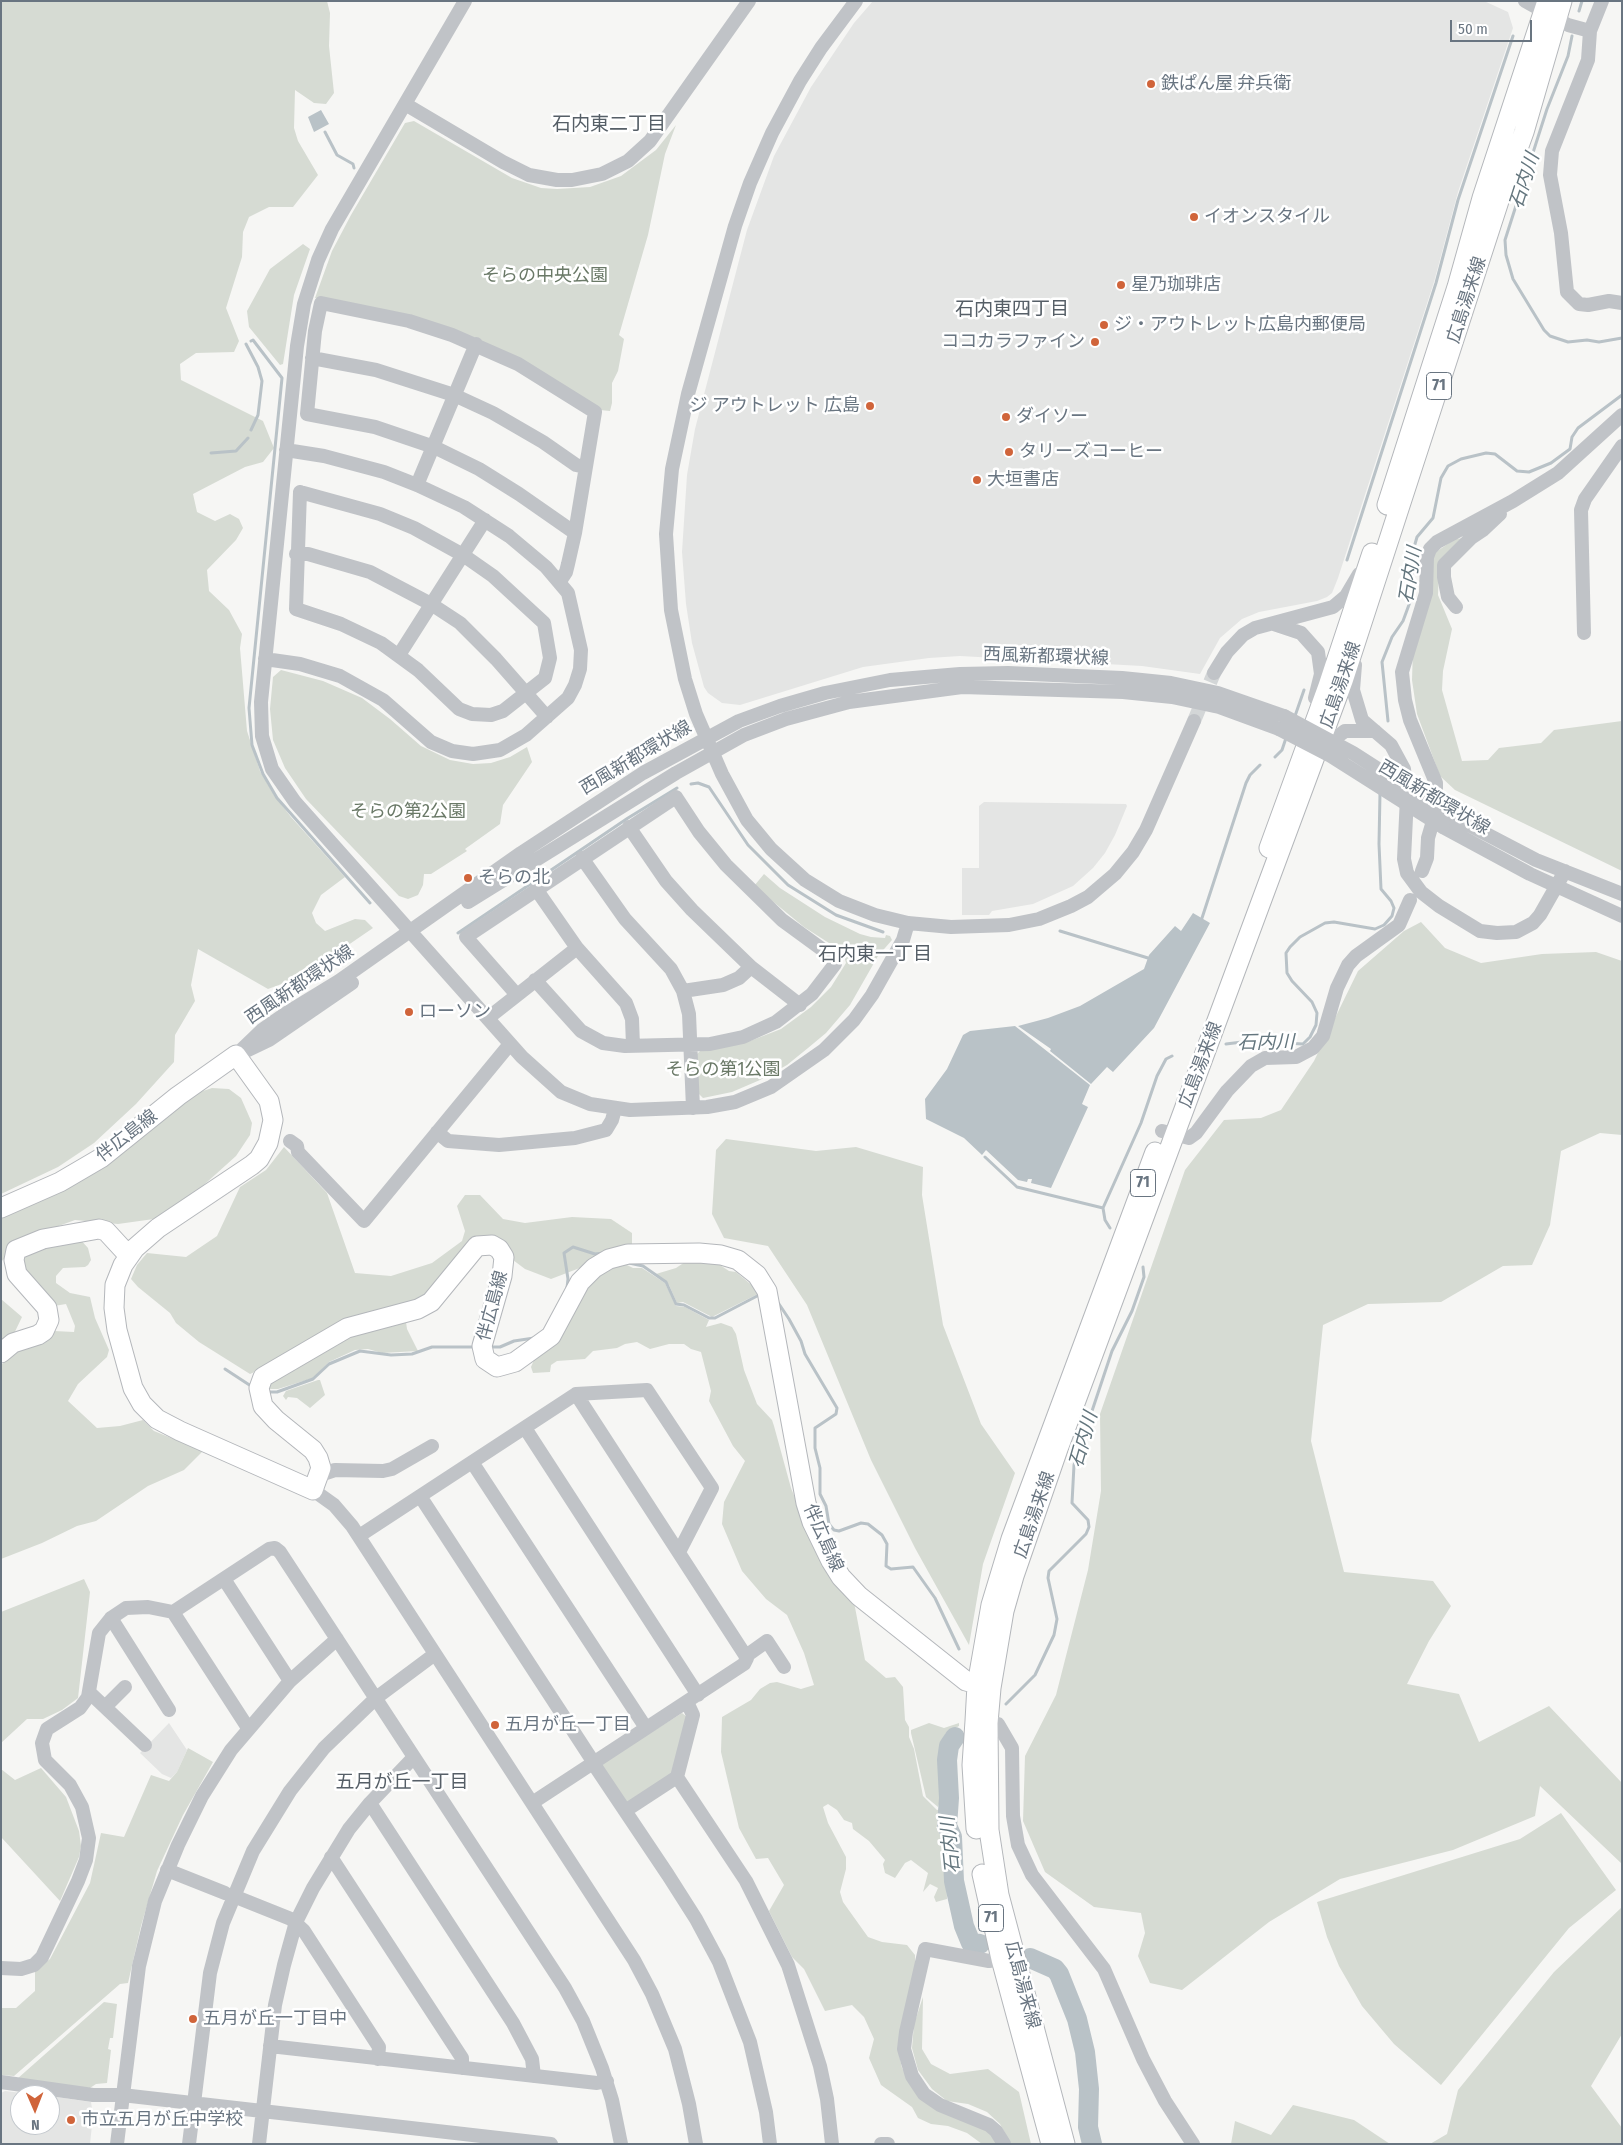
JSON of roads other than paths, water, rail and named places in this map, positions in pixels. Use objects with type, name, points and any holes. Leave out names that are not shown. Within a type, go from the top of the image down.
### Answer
[{"type":"main road","name":"広島湯来線","points":[[1051,2144],[1000,1959],[986,1900],[977,1837],[972,1765],[981,1722],[984,1686],[1014,1576],[1372,554],[1456,292],[1482,198],[1550,11],[1562,1]]},
{"type":"main road","name":"広島湯来線","points":[[1169,1133],[1318,752],[1360,632],[1486,242],[1524,132],[1550,11]]},
{"type":"main road","name":"伴広島線","points":[[1,1208],[60,1182],[101,1158],[186,1090],[236,1056]]},
{"type":"main road","points":[[236,1056],[264,1093],[270,1106],[273,1124],[265,1150],[252,1165],[158,1228],[129,1256],[115,1285],[114,1317],[129,1377],[142,1404],[152,1414],[168,1426],[316,1482]]},
{"type":"main road","points":[[1,1353],[12,1343],[38,1335],[44,1331],[49,1320],[47,1308],[17,1274],[14,1260],[16,1250],[44,1240],[99,1229],[106,1231],[129,1256]]},
{"type":"main road","name":"伴広島線","points":[[316,1482],[320,1463],[316,1453],[263,1406],[259,1390],[263,1377],[347,1328],[418,1309],[430,1302],[477,1246],[488,1244],[499,1249],[505,1262],[482,1348],[489,1363],[502,1367],[515,1362],[537,1347],[554,1332],[580,1282],[594,1268],[615,1257],[628,1254],[715,1254],[728,1256],[746,1264],[762,1280],[770,1299],[806,1502],[812,1522],[841,1577],[859,1596],[966,1681],[984,1686]]},
{"type":"main road","name":"広島湯来線","points":[[981,1722],[989,1830],[999,1895],[1064,2144]]},
{"type":"street","points":[[466,1],[332,228],[314,271],[299,331],[265,659],[261,728],[265,749],[272,769],[295,802],[510,1044],[534,1069],[561,1092],[590,1104],[615,1109],[693,1108],[721,1105],[760,1092],[799,1068],[833,1042],[854,1020],[872,994],[903,940],[908,923]]},
{"type":"street","points":[[405,104],[503,162],[529,175],[557,180],[572,180],[602,174],[628,161],[650,142],[749,1]]},
{"type":"street","points":[[856,1],[821,48],[800,81],[780,116],[756,167],[735,226],[676,443],[667,514],[668,592],[685,679],[712,752],[747,820],[762,840],[788,866],[813,886],[847,905],[881,917],[908,923],[951,927],[1009,925],[1055,914],[1088,897],[1115,874],[1140,840],[1194,721]]},
{"type":"street","points":[[1525,1],[1550,11],[1568,25],[1590,31]]},
{"type":"street","points":[[1602,1],[1590,31],[1588,60],[1552,151],[1550,174],[1561,233],[1567,292],[1579,304],[1588,305],[1609,301],[1622,303]]},
{"type":"street","points":[[560,581],[566,572],[574,533],[595,412],[518,364],[476,344],[409,321],[321,304],[312,358],[307,414],[375,427],[434,446],[487,474],[574,533]]},
{"type":"street","points":[[417,485],[476,344]]},
{"type":"street","points":[[312,358],[376,370],[454,395],[493,413],[543,442],[576,465],[585,467]]},
{"type":"street","points":[[1422,871],[1427,858],[1428,838],[1436,811],[1436,784],[1410,720],[1404,700],[1402,672],[1426,593],[1427,557],[1430,549],[1438,542],[1513,501],[1558,473],[1622,414]]},
{"type":"street","points":[[1584,633],[1581,510],[1585,499],[1622,446]]},
{"type":"street","points":[[265,659],[312,667],[354,683],[383,700],[431,742],[463,753],[491,752],[510,746],[568,698],[580,669],[580,650],[570,598],[560,581],[520,545],[485,520],[417,485],[384,472],[324,456],[286,450]]},
{"type":"street","points":[[300,492],[380,514],[423,532],[463,555],[508,588],[544,623],[549,652],[549,667],[544,678],[511,707],[498,714],[478,715],[465,712],[452,704],[426,677],[399,655],[351,628],[296,609],[296,554],[300,492]]},
{"type":"street","points":[[1456,607],[1448,597],[1444,565],[1513,501]]},
{"type":"street","points":[[399,655],[485,520]]},
{"type":"street","points":[[296,554],[308,554],[370,572],[405,588],[431,604],[460,623],[496,659],[547,717]]},
{"type":"street","points":[[1214,673],[1237,639],[1255,628],[1296,616],[1324,611],[1341,602],[1372,554]]},
{"type":"street","points":[[1274,624],[1295,630],[1307,638],[1318,652],[1321,663],[1319,685],[1300,745],[1290,790]]},
{"type":"street","points":[[1360,632],[1353,690],[1362,720],[1391,745],[1404,770],[1407,797],[1404,839],[1405,866],[1411,880],[1427,897],[1480,931],[1507,933],[1516,932],[1533,923],[1558,886],[1565,871]]},
{"type":"street","name":"西風新都環状線","points":[[413,935],[429,917],[554,830],[643,773],[752,716],[825,693],[908,678],[1008,673],[1122,678],[1171,683],[1218,693],[1282,722],[1331,756],[1443,827],[1558,886],[1622,916]]},
{"type":"street","name":"西風新都環状線","points":[[236,1056],[269,1040],[413,935],[712,752],[744,735],[849,702],[962,687],[1147,694],[1219,707],[1319,733],[1448,814],[1536,860],[1622,894]]},
{"type":"street","points":[[1318,752],[1346,731],[1375,731]]},
{"type":"street","points":[[518,994],[466,937],[676,797],[699,832],[726,865],[782,920],[834,958],[835,964],[823,982],[800,1005],[772,1025],[743,1037],[719,1043],[691,1045],[610,1045],[585,1034],[535,980]]},
{"type":"street","points":[[629,827],[679,896],[751,967],[800,1005]]},
{"type":"street","points":[[582,858],[621,914],[671,968],[683,991],[689,1014],[693,1108]]},
{"type":"street","points":[[536,889],[576,948],[626,1003],[632,1019],[633,1046]]},
{"type":"street","points":[[1169,1133],[1189,1138],[1196,1133],[1227,1091],[1255,1063],[1271,1056],[1302,1056],[1313,1048],[1323,1036],[1338,988],[1348,966],[1356,956],[1399,926],[1410,900]]},
{"type":"street","points":[[488,1018],[576,948]]},
{"type":"street","points":[[683,991],[723,985],[738,978],[751,967]]},
{"type":"street","points":[[290,1141],[297,1146],[298,1152],[364,1221],[510,1044]]},
{"type":"street","points":[[437,1132],[448,1140],[499,1145],[576,1138],[606,1130],[612,1120],[615,1109]]},
{"type":"street","points":[[359,1536],[576,1394],[646,1390],[712,1488],[680,1552]]},
{"type":"street","points":[[576,1394],[746,1656]]},
{"type":"street","points":[[525,1428],[692,1698],[693,1715],[677,1777],[625,1811]]},
{"type":"street","points":[[432,1446],[398,1466],[383,1471],[335,1470],[316,1482],[359,1536],[624,1944],[652,1994],[679,2062],[696,2144]]},
{"type":"street","points":[[472,1462],[646,1728]]},
{"type":"street","points":[[420,1496],[696,1919],[719,1962],[750,2042],[766,2112],[770,2144]]},
{"type":"street","points":[[1,1968],[21,1969],[34,1964],[42,1956],[78,1882],[86,1860],[89,1838],[82,1807],[70,1785],[45,1760],[42,1744],[47,1729],[80,1708],[89,1692],[96,1641],[99,1633],[111,1618],[126,1608],[134,1606],[148,1607],[174,1612],[269,1549],[278,1549],[569,1994],[590,2037],[607,2081],[621,2144]]},
{"type":"street","points":[[224,1579],[290,1681]]},
{"type":"street","points":[[174,1612],[248,1728]]},
{"type":"street","points":[[111,1618],[169,1710]]},
{"type":"street","points":[[117,2144],[139,1966],[155,1901],[167,1870],[215,1773],[248,1728],[290,1681],[337,1639]]},
{"type":"street","points":[[532,1803],[744,1664],[746,1656],[767,1642],[784,1667]]},
{"type":"street","points":[[188,2144],[210,1973],[223,1923],[242,1875],[266,1828],[295,1784],[336,1735],[376,1698],[435,1654]]},
{"type":"street","points":[[105,1707],[125,1687]]},
{"type":"street","points":[[89,1692],[145,1745]]},
{"type":"street","points":[[981,1722],[998,1724],[1012,1748],[1012,1816],[1018,1845],[1032,1875],[1104,1969],[1148,2068],[1165,2101],[1193,2144]]},
{"type":"street","points":[[259,2144],[280,1978],[296,1922],[331,1857],[370,1802],[414,1757]]},
{"type":"street","points":[[677,1777],[746,1881],[788,1965],[820,2066],[827,2099],[832,2144]]},
{"type":"street","points":[[370,1802],[513,2022],[532,2059],[534,2076]]},
{"type":"street","points":[[331,1857],[462,2058],[462,2068]]},
{"type":"street","points":[[167,1870],[225,1893]]},
{"type":"street","points":[[241,1899],[296,1922],[379,2047],[378,2059]]},
{"type":"street","points":[[1000,1959],[989,1961],[925,1949],[906,2032],[904,2049],[912,2076],[924,2094],[940,2105],[989,2125],[996,2131],[1004,2144]]},
{"type":"street","points":[[270,2046],[597,2084],[607,2081]]},
{"type":"street","points":[[1,2082],[93,2095],[122,2095],[551,2144]]},
{"type":"street","points":[[881,2144],[888,2144]]},
{"type":"waterway","name":"石内川","points":[[1579,11],[1582,1]]},
{"type":"waterway","points":[[1347,560],[1436,283],[1458,200],[1513,36]]},
{"type":"waterway","name":"石内川","points":[[1572,36],[1568,56],[1547,109],[1505,240],[1506,255],[1513,279],[1544,330],[1550,336],[1568,342],[1587,340],[1599,342],[1622,338]]},
{"type":"waterway","points":[[325,132],[337,155],[353,164],[354,168]]},
{"type":"waterway","points":[[251,341],[253,340],[282,378],[249,708],[252,745],[263,774],[277,798],[370,903]]},
{"type":"waterway","points":[[246,344],[258,367],[262,381],[258,415],[251,430]]},
{"type":"waterway","name":"石内川","points":[[1388,721],[1382,662],[1392,637],[1403,621],[1410,602],[1413,585],[1411,558],[1417,537],[1433,518],[1441,478],[1448,466],[1461,459],[1486,453],[1495,454],[1517,471],[1529,472],[1551,463],[1570,449],[1572,437],[1578,428],[1622,395]]},
{"type":"waterway","points":[[211,453],[236,451],[248,438]]},
{"type":"waterway","points":[[1295,716],[1304,690]]},
{"type":"waterway","points":[[1275,757],[1282,750],[1286,738]]},
{"type":"waterway","points":[[1202,918],[1246,783],[1250,775],[1260,765]]},
{"type":"waterway","points":[[691,784],[698,783],[709,787],[748,845],[788,885],[836,915],[883,932]]},
{"type":"waterway","points":[[458,933],[628,818],[677,788]]},
{"type":"waterway","name":"石内川","points":[[1226,1044],[1250,1041],[1303,1044],[1310,1037],[1316,1025],[1317,1013],[1312,1002],[1287,973],[1286,953],[1290,947],[1300,937],[1325,923],[1334,922],[1375,929],[1384,925],[1392,916],[1394,908],[1381,889],[1379,844],[1380,793]]},
{"type":"waterway","points":[[1060,931],[1148,958]]},
{"type":"waterway","name":"石内川","points":[[1110,1228],[1105,1220],[1103,1208],[1141,1123],[1157,1076],[1166,1059],[1172,1056]]},
{"type":"waterway","points":[[985,1157],[1017,1187],[1103,1208]]},
{"type":"waterway","points":[[567,1288],[568,1279],[564,1253],[573,1247],[595,1254],[604,1253]]},
{"type":"waterway","points":[[629,1263],[643,1266],[666,1282],[676,1304],[684,1305],[709,1318],[715,1318],[759,1295],[762,1296]]},
{"type":"waterway","name":"石内川","points":[[1006,1704],[1035,1675],[1054,1635],[1057,1619],[1048,1578],[1049,1571],[1086,1534],[1089,1527],[1088,1520],[1072,1503],[1074,1465],[1112,1351],[1132,1311],[1144,1277],[1143,1267]]},
{"type":"waterway","points":[[777,1301],[789,1319],[801,1341],[805,1354],[837,1408],[836,1414],[815,1428],[815,1448],[820,1468],[820,1494],[826,1506],[829,1524],[834,1530],[839,1531],[861,1523],[868,1524],[882,1535],[887,1544],[886,1566],[891,1569],[913,1567],[935,1598],[959,1649]]},
{"type":"waterway","points":[[489,1347],[500,1347],[514,1341],[534,1338]]},
{"type":"waterway","points":[[267,1392],[277,1392],[313,1379],[329,1364],[360,1351],[391,1355],[412,1354],[432,1347],[475,1347]]},
{"type":"waterway","points":[[225,1369],[254,1388]]},
{"type":"waterway","name":"石内川","points":[[955,1737],[949,1746],[947,1760],[949,1798],[947,1826],[952,1837],[954,1881],[964,1926],[971,1943],[980,1944]]},
{"type":"waterway","name":"石内川","points":[[1030,1958],[1055,1969],[1059,1974],[1077,2019],[1085,2052],[1089,2089],[1088,2127],[1092,2144]]},
{"type":"tunnel","points":[[1194,721],[1214,673]]},
{"type":"place","name":"鉄ぱん屋 弁兵衛","points":[[1151,84]]},
{"type":"place","name":"イオンスタイル","points":[[1194,217]]},
{"type":"place","name":"星乃珈琲店","points":[[1121,285]]},
{"type":"place","name":"ジ・アウトレット広島内郵便局","points":[[1104,325]]},
{"type":"place","name":"ココカラファイン","points":[[1095,342]]},
{"type":"place","name":"ジ アウトレット 広島","points":[[870,406]]},
{"type":"place","name":"ダイソー","points":[[1006,417]]},
{"type":"place","name":"タリーズコーヒー","points":[[1009,452]]},
{"type":"place","name":"大垣書店","points":[[977,480]]},
{"type":"place","name":"そらの北","points":[[468,878]]},
{"type":"place","name":"ローソン","points":[[409,1012]]},
{"type":"place","name":"五月が丘一丁目","points":[[495,1725]]},
{"type":"place","name":"五月が丘一丁目中","points":[[193,2019]]},
{"type":"place","name":"市立五月が丘中学校","points":[[71,2120]]},
{"type":"district","name":"石内東二丁目","points":[[609,125]]},
{"type":"district","name":"石内東四丁目","points":[[1012,310]]},
{"type":"district","name":"石内東一丁目","points":[[875,955]]},
{"type":"district","name":"五月が丘一丁目","points":[[402,1783]]},
{"type":"park label","name":"そらの中央公園","points":[[545,276]]},
{"type":"park label","name":"そらの第2公園","points":[[408,812]]},
{"type":"park label","name":"そらの第1公園","points":[[723,1070]]}]
